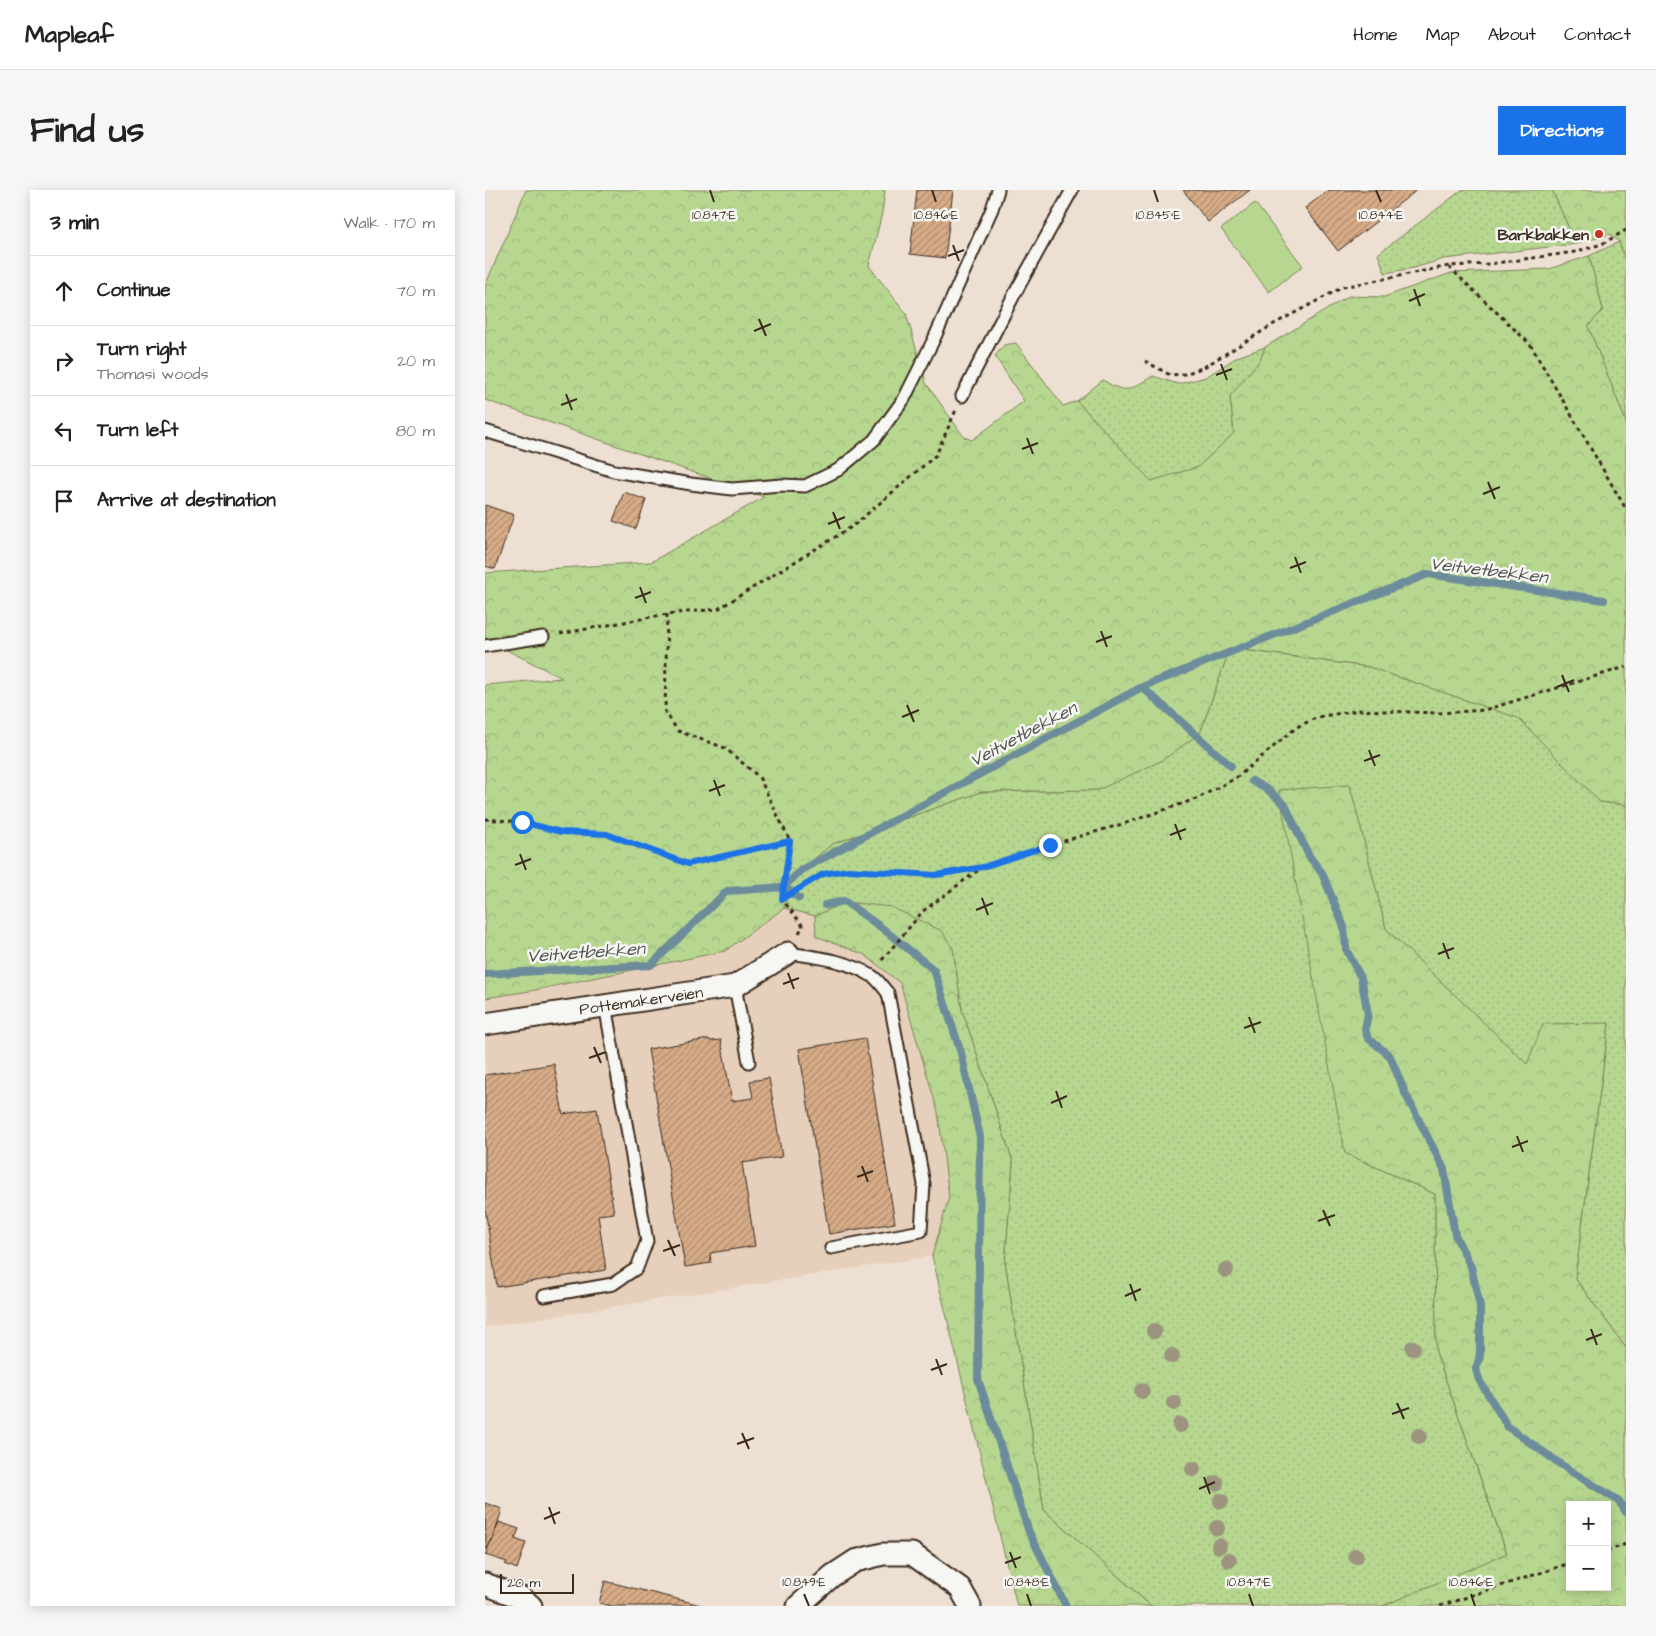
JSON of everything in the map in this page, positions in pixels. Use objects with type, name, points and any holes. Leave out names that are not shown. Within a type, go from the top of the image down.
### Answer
[{"type":"street","name":"Pottemakerveien","points":[[485,1024],[735,986],[788,953]]},
{"type":"street","points":[[798,1606],[832,1576],[855,1561],[883,1554],[912,1554],[960,1588],[970,1606]]},
{"type":"street","points":[[485,1584],[522,1598],[531,1606]]},
{"type":"lane","points":[[485,431],[614,471],[653,478],[732,489],[782,485],[805,486],[838,470],[874,440],[904,399],[934,339],[992,209],[998,190]]},
{"type":"lane","points":[[962,396],[1015,293],[1073,190]]},
{"type":"lane","points":[[485,646],[543,637]]},
{"type":"lane","points":[[788,953],[825,958],[847,965],[873,976],[888,993],[924,1184],[921,1230],[831,1248]]},
{"type":"lane","points":[[735,986],[749,1062]]},
{"type":"lane","points":[[544,1296],[613,1284],[637,1268],[647,1240],[605,1005]]},
{"type":"path","points":[[1145,361],[1170,375],[1185,374],[1203,367],[1274,324],[1343,287],[1449,266],[1489,264],[1575,252],[1602,244],[1626,230]]},
{"type":"path","points":[[1449,266],[1530,344],[1626,509]]},
{"type":"path","points":[[543,637],[667,614],[718,609],[853,526],[936,455],[962,396]]},
{"type":"path","points":[[667,614],[665,712],[678,731],[725,748],[759,777],[790,841],[782,899],[803,926],[788,953]]},
{"type":"path","points":[[782,899],[823,874],[831,872],[848,870],[936,875],[983,867],[1126,823],[1196,798],[1236,778],[1297,726],[1318,717],[1359,710],[1437,713],[1485,710],[1626,667]]},
{"type":"path","points":[[485,819],[522,822],[561,832],[607,834],[688,864],[790,841]]},
{"type":"path","points":[[893,946],[923,912],[983,867]]},
{"type":"path","points":[[1611,1550],[1626,1544]]},
{"type":"path","points":[[1440,1606],[1566,1564]]},
{"type":"shaded area","points":[[784,908],[815,916],[816,936],[865,955],[900,983],[938,1112],[949,1197],[932,1256],[485,1327],[485,998],[530,991],[725,951]]},
{"type":"green space","points":[[526,190],[885,190],[882,213],[869,266],[906,313],[926,383],[964,437],[972,440],[1024,401],[995,356],[1004,345],[1016,343],[1063,406],[1077,401],[1151,481],[1198,467],[1234,433],[1230,396],[1260,360],[1265,347],[1349,296],[1384,297],[1451,273],[1549,269],[1589,256],[1603,310],[1588,326],[1626,422],[1626,805],[1600,802],[1518,718],[1369,667],[1230,648],[1200,733],[1163,760],[1098,790],[981,792],[832,844],[789,880],[784,908],[725,951],[530,991],[485,998],[485,685],[562,678],[485,639],[485,573],[651,562],[764,497],[485,400],[485,286]]},
{"type":"green space","points":[[1462,190],[1552,190],[1576,244],[1444,259],[1414,268],[1385,273],[1378,254]]},
{"type":"green space","points":[[1552,190],[1626,190],[1626,262],[1619,242],[1610,234],[1576,244]]},
{"type":"green space","points":[[1255,203],[1303,266],[1269,292],[1221,229]]},
{"type":"green space","points":[[1619,242],[1626,262],[1626,422],[1588,326],[1603,310],[1589,256]]},
{"type":"green space","points":[[1265,347],[1261,360],[1230,396],[1234,433],[1198,467],[1150,482],[1077,401],[1103,380],[1123,389],[1133,387],[1153,376],[1178,384],[1206,377],[1237,357]]},
{"type":"green space","points":[[1230,648],[1369,667],[1519,718],[1600,802],[1626,805],[1626,1348],[1575,1278],[1609,1023],[1527,1065],[1386,929],[1350,786],[1345,1153],[1435,1194],[1436,1352],[1507,1554],[1383,1606],[1151,1606],[1044,1510],[1005,1262],[1013,1162],[962,1010],[953,949],[846,902],[815,916],[784,908],[789,880],[832,844],[981,792],[1098,790],[1200,733]]},
{"type":"green space","points":[[1350,785],[1386,929],[1527,1064],[1543,1024],[1609,1023],[1575,1278],[1626,1348],[1626,1606],[1383,1606],[1507,1553],[1436,1352],[1435,1194],[1345,1153],[1279,790]]},
{"type":"green space","points":[[846,902],[891,907],[942,931],[953,949],[962,1010],[1013,1162],[1005,1262],[1044,1510],[1151,1606],[1017,1606],[932,1256],[949,1197],[938,1112],[900,983],[865,955],[816,936],[815,916]]},
{"type":"building","points":[[917,190],[953,190],[945,258],[910,254]]},
{"type":"building","points":[[1183,190],[1250,190],[1208,222]]},
{"type":"building","points":[[1329,190],[1417,190],[1338,251],[1305,208]]},
{"type":"building","points":[[624,492],[646,500],[636,529],[613,521]]},
{"type":"building","points":[[485,505],[514,515],[495,569],[485,566]]},
{"type":"building","points":[[865,1038],[895,1223],[829,1234],[799,1049]]},
{"type":"building","points":[[709,1039],[710,1041],[721,1040],[732,1101],[753,1098],[750,1081],[769,1078],[782,1157],[742,1163],[755,1246],[710,1253],[711,1263],[685,1267],[648,1049]]},
{"type":"building","points":[[554,1064],[563,1114],[597,1109],[614,1213],[598,1215],[606,1270],[497,1287],[485,1208],[485,1075]]},
{"type":"building","points":[[485,1503],[502,1509],[493,1539],[486,1550]]},
{"type":"building","points":[[499,1522],[519,1529],[515,1539],[526,1543],[517,1569],[505,1564],[507,1562],[485,1555]]},
{"type":"building","points":[[605,1581],[705,1606],[612,1606],[599,1603]]},
{"type":"waterway","name":"Veitvetbekken","points":[[485,974],[651,965],[727,891],[784,887],[801,870],[1142,687],[1428,574],[1604,600]]},
{"type":"waterway","points":[[1142,687],[1231,766]]},
{"type":"waterway","points":[[1252,781],[1268,790],[1285,805],[1309,856],[1322,873],[1344,927],[1346,949],[1361,978],[1368,1014],[1365,1029],[1368,1038],[1390,1056],[1405,1093],[1444,1169],[1455,1235],[1471,1267],[1480,1306],[1480,1356],[1476,1369],[1479,1380],[1508,1427],[1569,1470],[1619,1501],[1626,1512]]},
{"type":"waterway","points":[[784,887],[799,898]]},
{"type":"waterway","points":[[825,905],[844,901],[882,928],[934,970],[961,1053],[980,1137],[978,1379],[1029,1532],[1066,1606]]},
{"type":"place","name":"Barkbakken","points":[[1599,234]]},
{"type":"route","points":[[522,822],[561,832],[607,834],[688,864],[790,841],[782,899],[823,874],[848,870],[936,875],[983,867],[1050,845]]}]
